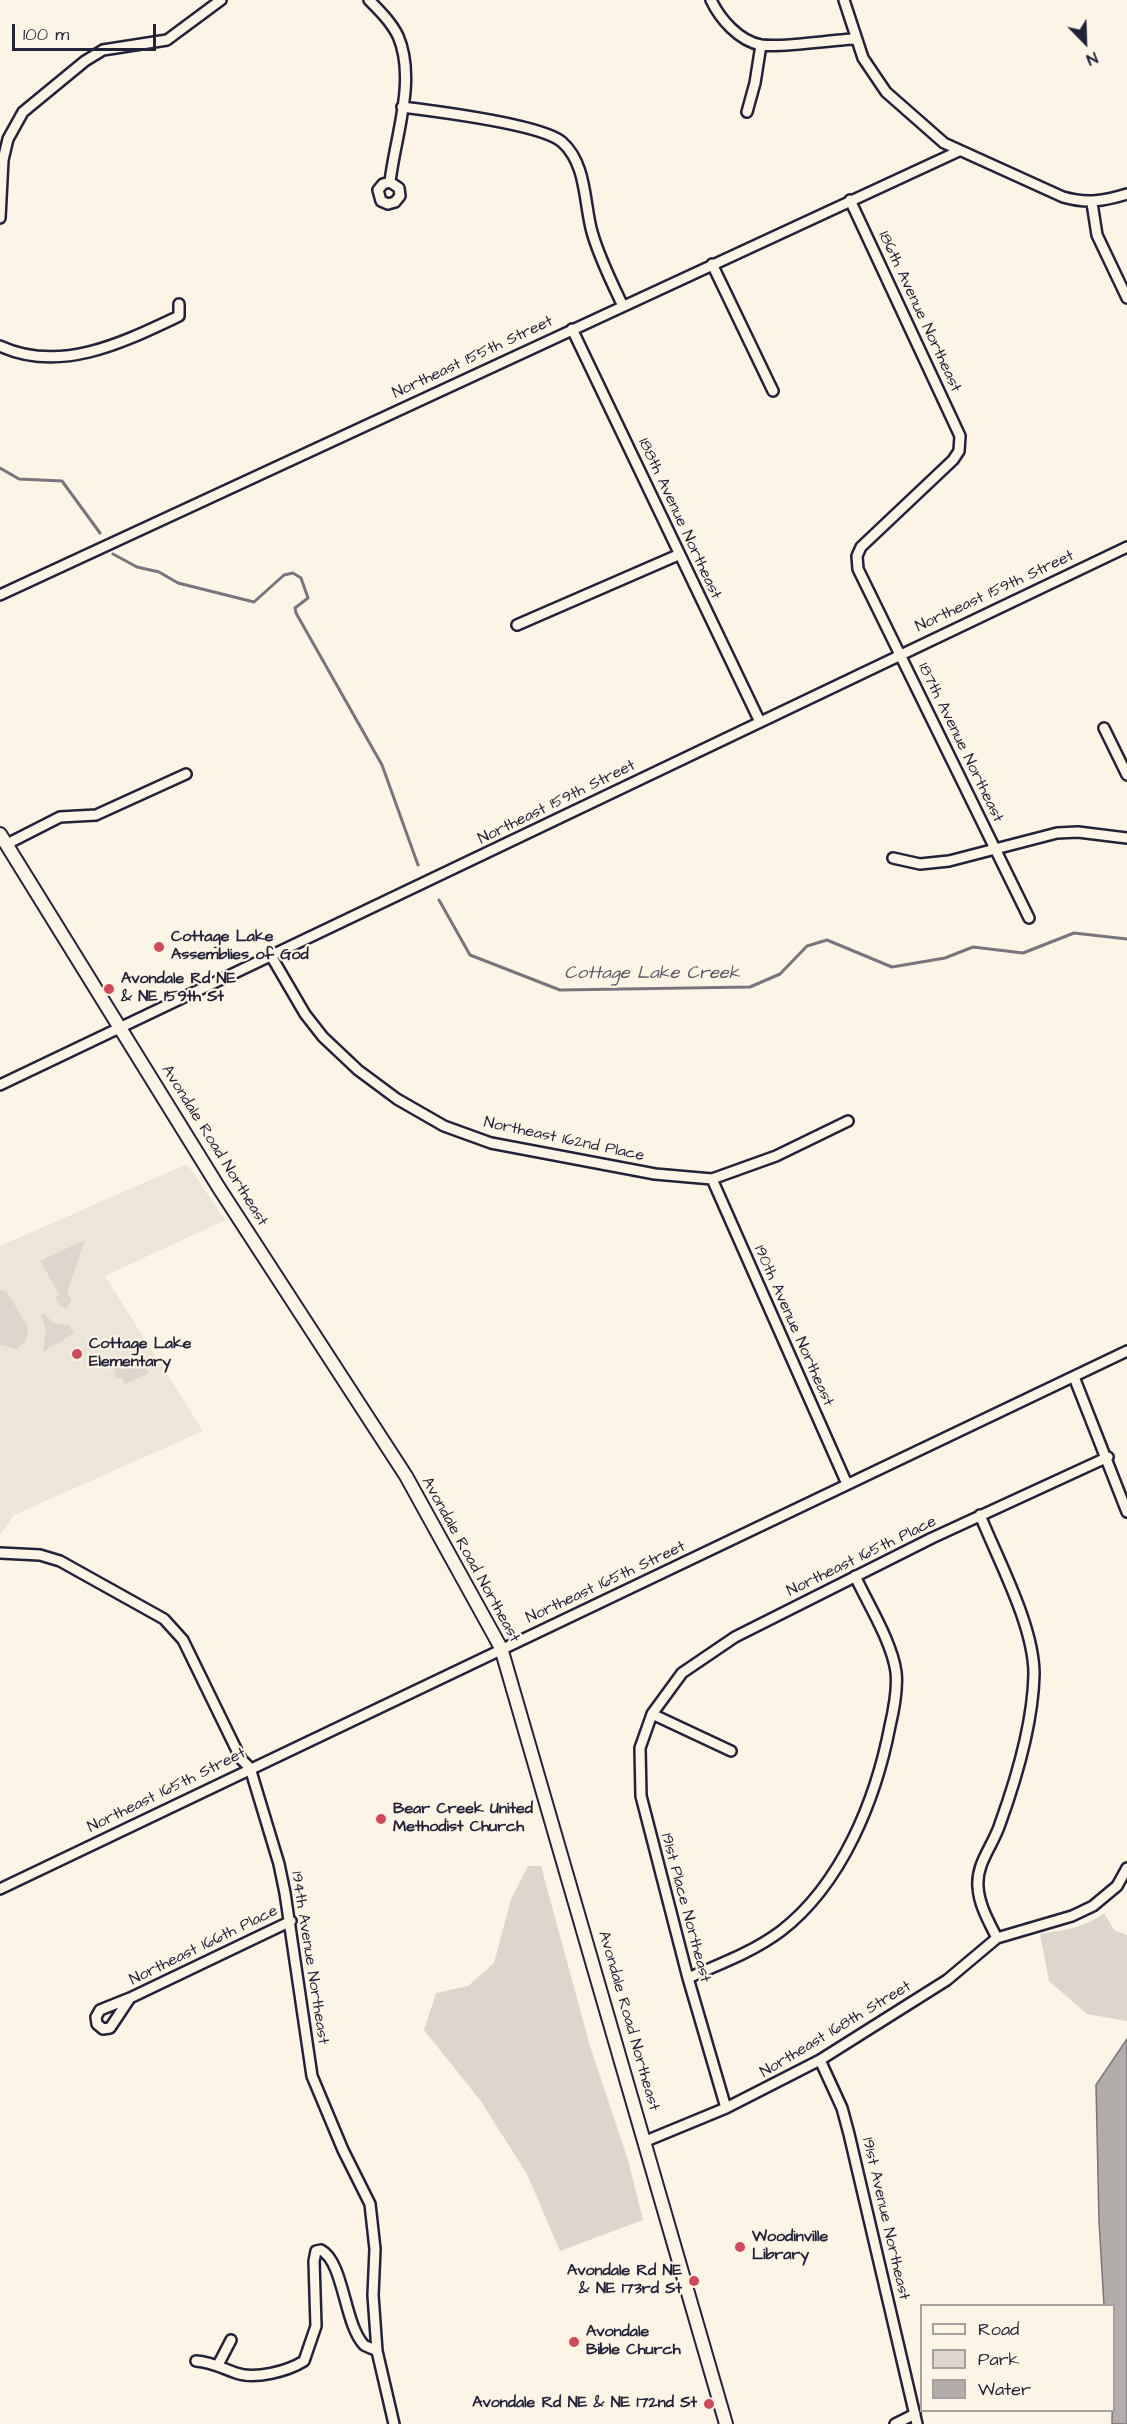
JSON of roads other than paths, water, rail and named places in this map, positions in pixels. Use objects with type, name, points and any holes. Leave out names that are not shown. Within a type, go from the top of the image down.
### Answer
[{"type":"main road","name":"Avondale Road Northeast","points":[[3,839],[118,1027],[406,1476],[501,1648],[646,2141],[726,2424]]},
{"type":"street","points":[[0,218],[3,160],[8,139],[23,112],[57,83],[103,50],[125,45],[151,44],[174,36],[221,0]]},
{"type":"street","points":[[369,0],[388,19],[403,52],[405,67],[402,107],[390,182]]},
{"type":"street","points":[[711,0],[717,13],[739,36],[761,45],[854,39]]},
{"type":"street","points":[[844,0],[854,39],[863,58],[886,92],[944,143],[958,151],[986,160],[1063,197],[1080,202],[1092,203],[1127,194]]},
{"type":"street","points":[[747,112],[755,83],[761,45]]},
{"type":"street","points":[[402,107],[441,112],[548,133],[563,143],[577,165],[592,231],[622,304]]},
{"type":"street","name":"Northeast 155th Street","points":[[0,595],[622,304],[958,151]]},
{"type":"street","name":"186th Avenue Northeast","points":[[850,200],[960,436],[958,451],[953,460],[861,547]]},
{"type":"street","points":[[1092,203],[1097,235],[1127,298]]},
{"type":"street","points":[[712,264],[772,391]]},
{"type":"street","points":[[0,346],[27,355],[57,357],[90,353],[127,341],[179,316],[179,304]]},
{"type":"street","name":"188th Avenue Northeast","points":[[572,329],[678,555],[760,722]]},
{"type":"street","name":"187th Avenue Northeast","points":[[861,547],[857,556],[858,568],[1029,918]]},
{"type":"street","name":"Northeast 159th Street","points":[[0,1085],[900,653],[1127,547]]},
{"type":"street","points":[[517,625],[678,555]]},
{"type":"street","points":[[1104,728],[1127,775]]},
{"type":"street","points":[[3,839],[60,817],[96,815],[186,774]]},
{"type":"street","points":[[893,858],[920,864],[949,861],[1057,833],[1078,832],[1127,838]]},
{"type":"street","name":"Northeast 162nd Place","points":[[270,954],[305,1014],[323,1037],[358,1070],[389,1093],[444,1126],[491,1143],[544,1154],[655,1174],[712,1179]]},
{"type":"street","points":[[712,1179],[776,1156],[848,1121]]},
{"type":"street","name":"190th Avenue Northeast","points":[[712,1179],[847,1484]]},
{"type":"street","name":"Northeast 165th Street","points":[[0,1889],[1127,1351]]},
{"type":"street","points":[[1074,1377],[1127,1512]]},
{"type":"street","name":"Northeast 165th Place","points":[[652,1714],[682,1673],[735,1637],[980,1515],[1107,1457]]},
{"type":"street","points":[[980,1515],[1024,1623],[1031,1648],[1034,1672],[1031,1714],[1013,1780],[999,1826],[981,1863],[978,1887],[980,1897],[997,1938],[1072,1916],[1093,1906],[1117,1886],[1127,1868]]},
{"type":"street","name":"194th Avenue Northeast","points":[[0,1553],[40,1555],[60,1561],[164,1619],[183,1640],[241,1759],[250,1768],[279,1864],[291,1921],[312,2076],[343,2150],[370,2204],[375,2249],[374,2302],[377,2351],[394,2424]]},
{"type":"street","points":[[688,1978],[757,1948],[782,1930],[804,1909],[831,1874],[853,1839],[872,1793],[887,1742],[896,1697],[896,1671],[855,1576]]},
{"type":"street","points":[[652,1714],[731,1751]]},
{"type":"street","name":"191st Place Northeast","points":[[652,1714],[640,1748],[641,1796],[688,1978],[726,2108]]},
{"type":"street","name":"Northeast 166th Place","points":[[130,1998],[291,1921]]},
{"type":"street","name":"Northeast 168th Street","points":[[646,2141],[726,2108],[820,2060],[947,1980],[997,1938]]},
{"type":"street","name":"191st Avenue Northeast","points":[[820,2060],[842,2108],[849,2134],[916,2419]]},
{"type":"street","points":[[196,2361],[218,2365],[238,2375],[260,2374],[292,2368],[304,2361],[316,2326],[314,2261],[316,2251],[321,2250],[327,2253],[333,2266],[349,2313],[364,2344],[377,2351]]},
{"type":"street","points":[[218,2365],[231,2340]]},
{"type":"street","points":[[895,2424],[916,2419]]},
{"type":"water","points":[[1127,2039],[1127,2424],[1112,2424],[1112,2412],[1115,2412],[1115,2304],[1104,2304],[1099,2221],[1096,2085]]},
{"type":"waterway","name":"Cottage Lake Creek","points":[[0,468],[19,479],[62,481],[100,533]]},
{"type":"waterway","name":"Cottage Lake Creek","points":[[113,554],[137,567],[159,572],[178,583],[254,602],[284,575],[293,573],[301,578],[308,598],[295,608],[296,613],[382,765],[418,865]]},
{"type":"waterway","name":"Cottage Lake Creek","points":[[439,900],[470,955],[560,990],[750,987],[780,974],[807,946],[827,940],[892,967],[945,958],[973,947],[1023,953],[1074,933],[1127,939]]},
{"type":"place","name":"Cottage Lake Assemblies of God","points":[[159,947]]},
{"type":"place","name":"Avondale Rd NE & NE 159th St","points":[[109,989]]},
{"type":"place","name":"Cottage Lake Elementary","points":[[77,1354]]},
{"type":"place","name":"Bear Creek United Methodist Church","points":[[381,1819]]},
{"type":"place","name":"Woodinville Library","points":[[740,2247]]},
{"type":"place","name":"Avondale Rd NE & NE 173rd St","points":[[694,2281]]},
{"type":"place","name":"Avondale Bible Church","points":[[574,2342]]},
{"type":"place","name":"Avondale Rd NE & NE 172nd St","points":[[709,2404]]}]
